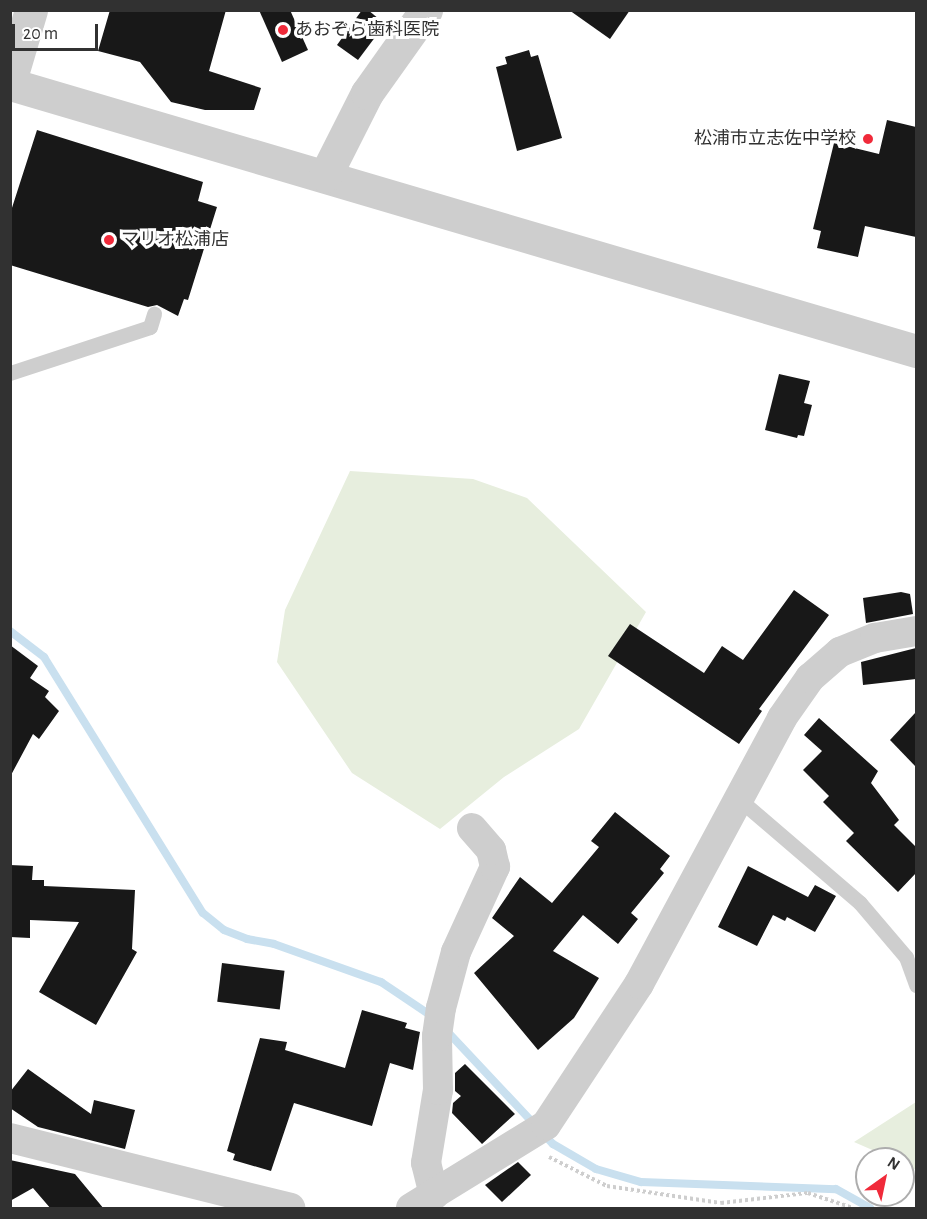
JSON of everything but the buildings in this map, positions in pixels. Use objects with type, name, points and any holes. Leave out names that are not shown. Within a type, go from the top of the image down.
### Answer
[{"type":"street","points":[[31,10],[10,83],[916,351]]},
{"type":"street","points":[[325,176],[367,93],[426,10]]},
{"type":"street","points":[[423,1202],[534,1133],[639,984],[740,800],[782,718],[810,678],[840,652],[875,638],[916,631]]},
{"type":"street","points":[[423,1202],[426,1163],[438,1090],[439,1022],[456,952],[495,867],[491,850],[472,828]]},
{"type":"street","points":[[10,1138],[290,1209]]},
{"type":"lane","points":[[10,373],[150,327],[154,314]]},
{"type":"lane","points":[[740,800],[860,903],[906,957],[916,985]]},
{"type":"path","points":[[534,1133],[607,1186],[721,1203],[808,1193],[854,1209]]},
{"type":"green space","points":[[350,471],[473,479],[527,498],[646,612],[579,729],[504,777],[440,829],[352,773],[277,662],[285,610]]},
{"type":"green space","points":[[916,1102],[916,1170],[915,1147],[865,1147],[854,1142]]},
{"type":"waterway","points":[[10,631],[44,657],[203,913],[224,930],[247,939],[274,944],[381,982],[433,1017]]},
{"type":"waterway","points":[[444,1028],[553,1144],[596,1169],[641,1182],[836,1189],[870,1208]]},
{"type":"place","name":"あおぞら歯科医院","points":[[283,30]]},
{"type":"place","name":"松浦市立志佐中学校","points":[[868,139]]},
{"type":"place","name":"マリオ松浦店","points":[[109,240]]}]
